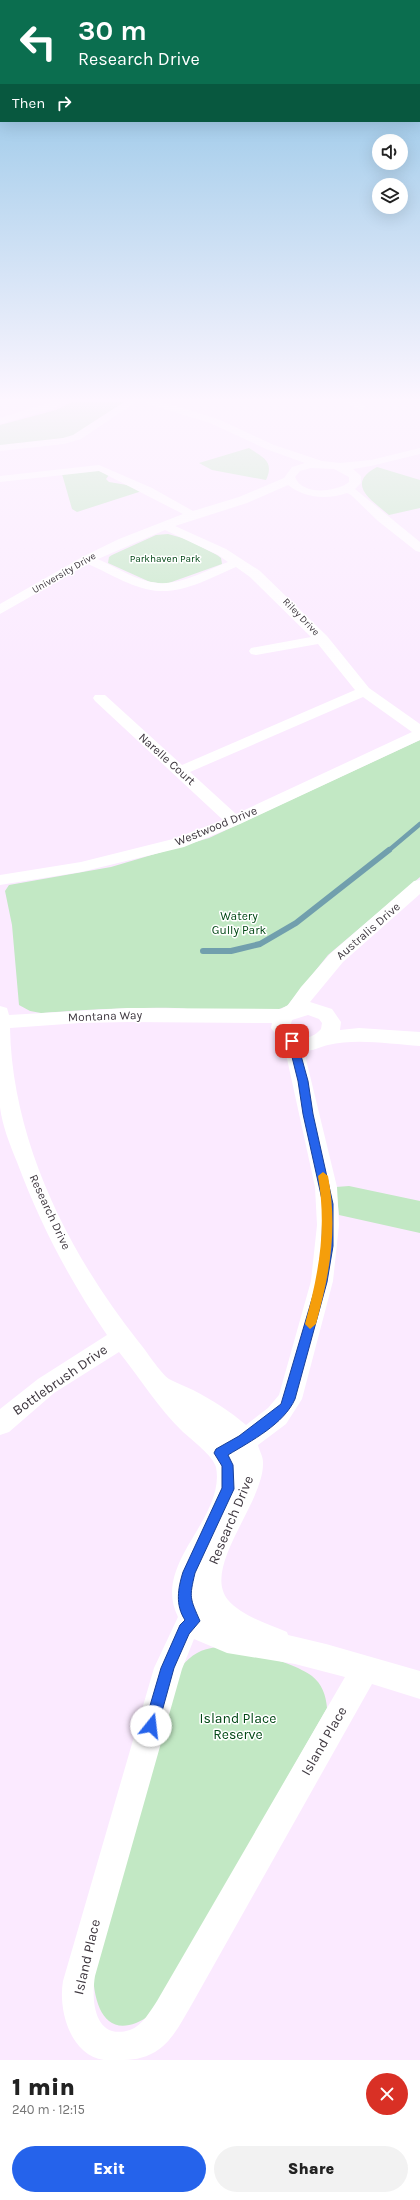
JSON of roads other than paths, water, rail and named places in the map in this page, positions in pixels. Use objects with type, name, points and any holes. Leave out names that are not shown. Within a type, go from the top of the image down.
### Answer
[{"type":"street","points":[[162,498],[192,515]]},
{"type":"street","name":"University Drive","points":[[243,500],[247,498]]},
{"type":"street","name":"University Drive","points":[[0,610],[88,559],[164,525],[243,500],[256,498]]},
{"type":"street","points":[[341,498],[382,518]]},
{"type":"street","points":[[361,498],[382,518],[420,548]]},
{"type":"street","name":"Riley Drive","points":[[164,525],[205,544],[238,562],[285,600],[322,639],[364,691],[420,732]]},
{"type":"street","points":[[88,559],[146,584],[164,588],[177,585],[238,562]]},
{"type":"street","points":[[256,651],[322,639]]},
{"type":"street","points":[[180,771],[364,691]]},
{"type":"street","name":"Narelle Court","points":[[100,698],[234,821]]},
{"type":"street","name":"Westwood Drive","points":[[0,880],[81,867],[140,854],[206,833],[420,732]]},
{"type":"street","name":"Australis Drive","points":[[288,1025],[318,979],[339,955],[420,885]]},
{"type":"street","points":[[303,1081],[309,1058],[324,1028],[318,1000],[318,979]]},
{"type":"street","points":[[288,1025],[309,1008],[324,1028],[359,1035],[400,1036],[420,1039]]},
{"type":"street","name":"Research Drive","points":[[0,1013],[2,1073],[21,1142],[52,1221],[89,1289],[121,1338],[162,1386],[177,1409],[220,1453],[228,1465],[228,1489],[189,1572],[185,1601],[188,1614],[203,1611],[209,1594],[208,1584],[213,1560],[221,1539],[244,1492],[252,1470],[249,1450],[243,1440],[233,1429],[189,1400],[162,1386]]},
{"type":"street","name":"Montana Way","points":[[0,1022],[93,1015],[168,1015],[209,1017],[288,1025]]},
{"type":"street","points":[[288,1025],[304,1044],[324,1028]]},
{"type":"street","points":[[220,1453],[243,1440],[278,1416],[290,1399],[325,1263],[328,1204],[308,1114],[303,1081],[288,1025]]},
{"type":"street","name":"Bottlebrush Drive","points":[[0,1424],[46,1386],[121,1338]]},
{"type":"street","points":[[203,1611],[209,1633],[248,1644],[295,1650],[420,1685]]},
{"type":"street","name":"Island Place","points":[[203,1611],[185,1629],[168,1668],[78,1981],[77,2001],[80,2019],[88,2033],[100,2043],[110,2047],[127,2046],[142,2041],[161,2024],[181,1993],[365,1669]]},
{"type":"waterway","points":[[388,851],[420,824]]},
{"type":"waterway","points":[[203,951],[231,951],[260,944],[296,923],[389,850]]},
{"type":"park label","name":"Parkhaven Park","points":[[165,559]]},
{"type":"park label","name":"Watery Gully Park","points":[[239,923]]},
{"type":"park label","name":"Island Place Reserve","points":[[238,1726]]}]
